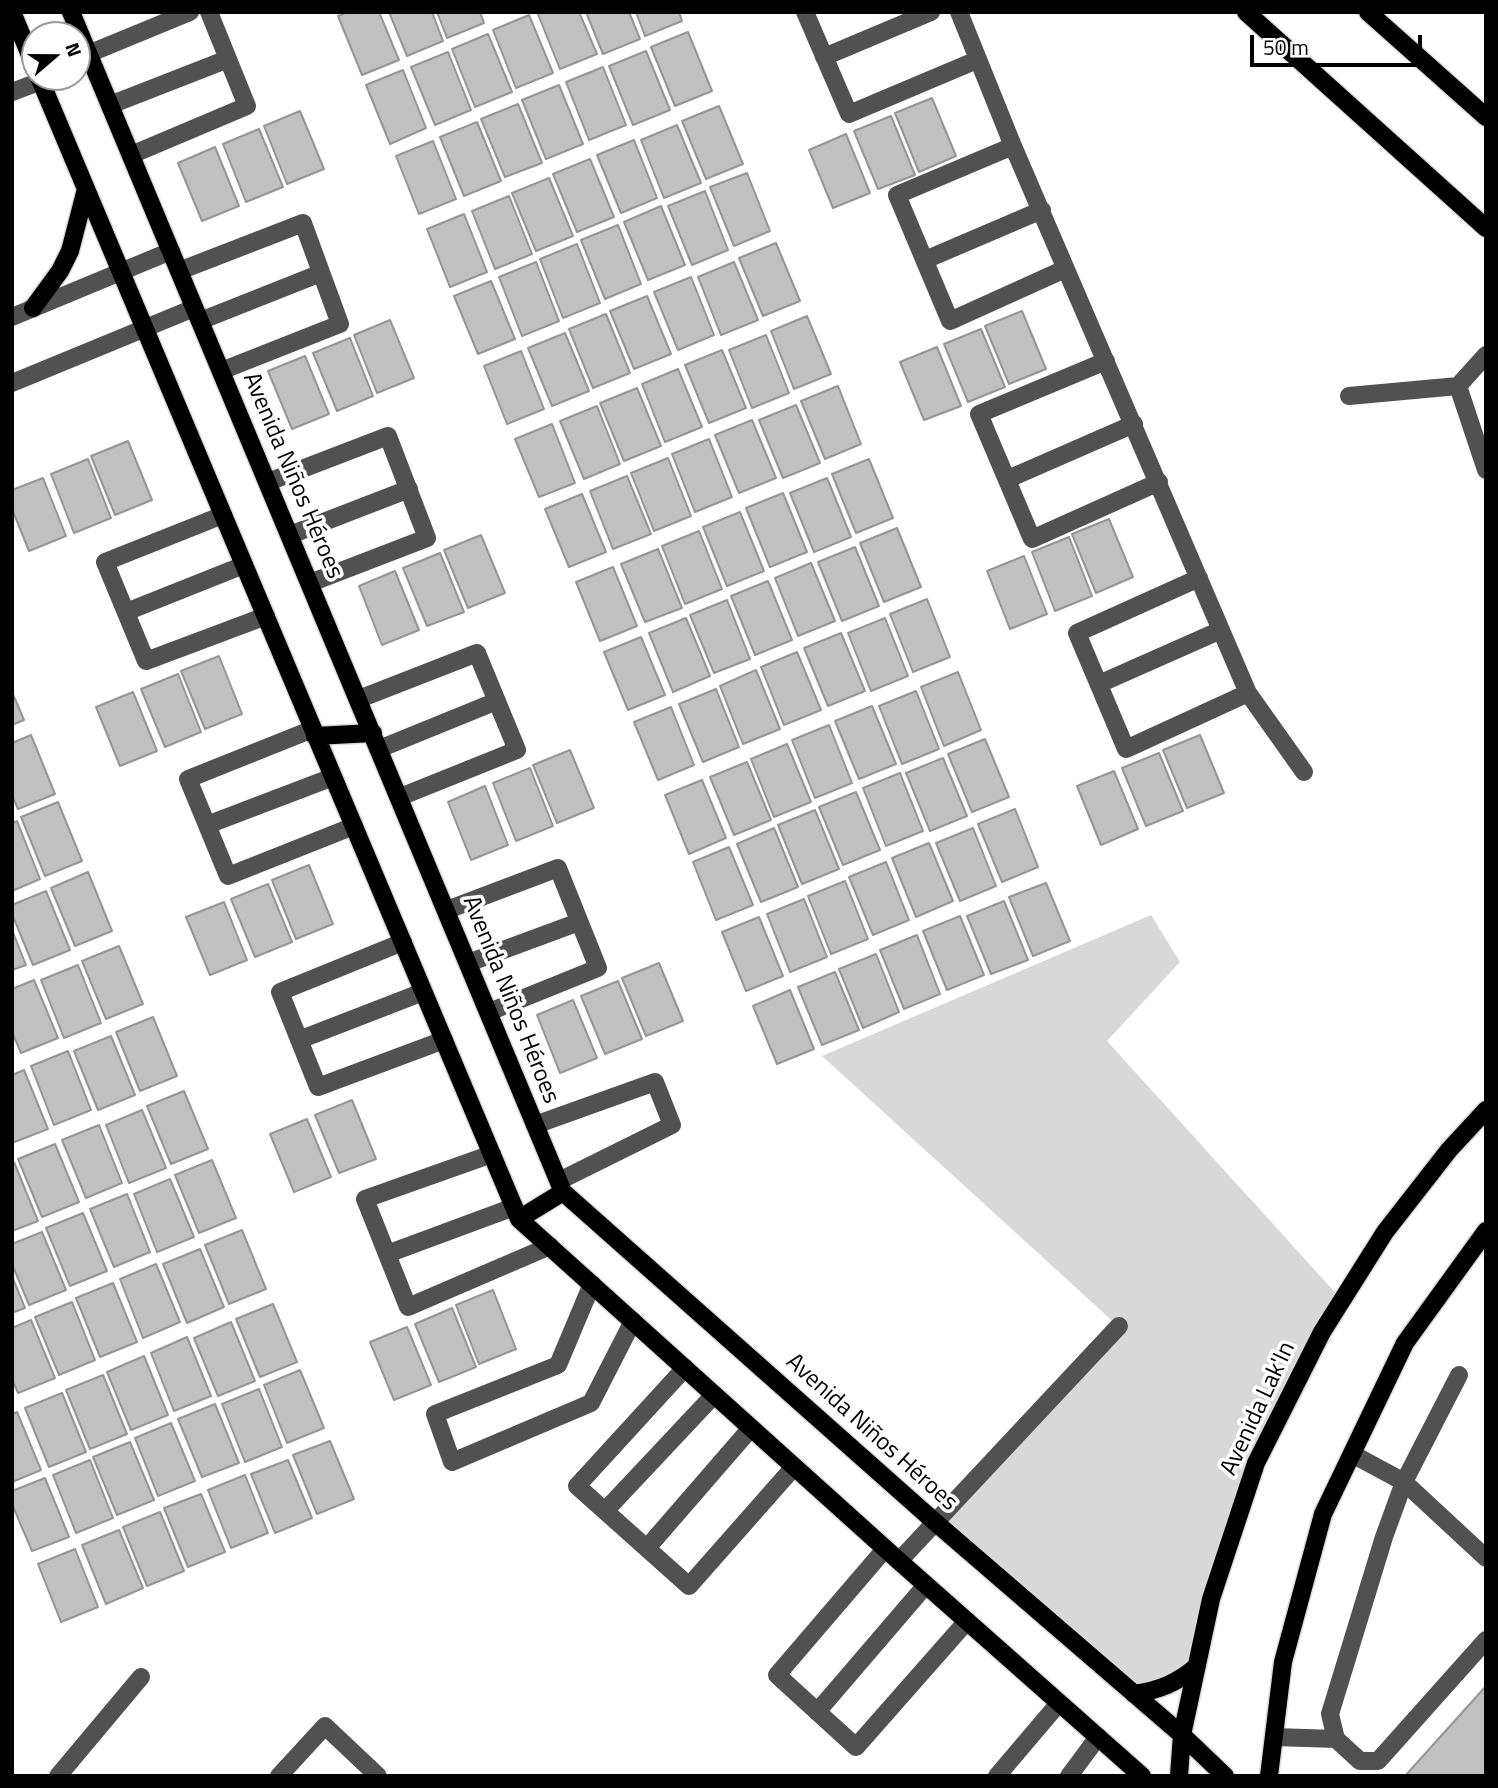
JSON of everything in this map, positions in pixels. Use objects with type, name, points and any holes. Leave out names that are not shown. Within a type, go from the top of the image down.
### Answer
[{"type":"main road","points":[[1246,12],[1486,228]]},
{"type":"main road","points":[[1368,12],[1486,117]]},
{"type":"main road","name":"Avenida Niños Héroes","points":[[91,61],[561,1187],[935,1522],[1182,1735],[1225,1776]]},
{"type":"main road","points":[[45,91],[517,1213],[550,1247],[926,1586],[1141,1775]]},
{"type":"main road","points":[[33,308],[60,271],[70,251],[86,189]]},
{"type":"main road","points":[[314,732],[376,741]]},
{"type":"main road","name":"Avenida Lak'In","points":[[1179,1776],[1182,1735],[1211,1599],[1256,1463],[1322,1332],[1385,1232],[1449,1150],[1486,1110]]},
{"type":"main road","points":[[517,1213],[561,1187]]},
{"type":"main road","points":[[1269,1776],[1283,1662],[1323,1514],[1405,1343],[1486,1231]]},
{"type":"main road","points":[[1134,1694],[1163,1689],[1197,1666]]},
{"type":"street","points":[[91,53],[190,12]]},
{"type":"street","points":[[131,155],[247,106],[209,12]]},
{"type":"street","points":[[805,12],[849,114],[977,60]]},
{"type":"street","points":[[824,57],[931,12]]},
{"type":"street","points":[[959,12],[1065,269],[1248,693],[1304,772]]},
{"type":"street","points":[[110,105],[228,59]]},
{"type":"street","points":[[1013,146],[897,195],[950,321],[1065,269]]},
{"type":"street","points":[[925,260],[1042,210]]},
{"type":"street","points":[[179,271],[303,223],[340,324],[221,371]]},
{"type":"street","points":[[12,317],[171,251]]},
{"type":"street","points":[[12,383],[144,329],[197,315],[321,273]]},
{"type":"street","points":[[1349,396],[1458,386],[1486,355]]},
{"type":"street","points":[[1106,361],[979,414],[1032,539],[1159,482]]},
{"type":"street","points":[[1458,386],[1486,470]]},
{"type":"street","points":[[1008,479],[1134,424]]},
{"type":"street","points":[[268,482],[388,436],[427,538],[310,583]]},
{"type":"street","points":[[290,535],[409,489]]},
{"type":"street","points":[[223,515],[105,562],[146,662],[266,617]]},
{"type":"street","points":[[125,611],[244,565]]},
{"type":"street","points":[[1199,578],[1077,634],[1126,749],[1248,693]]},
{"type":"street","points":[[1099,684],[1221,630]]},
{"type":"street","points":[[359,699],[477,653],[517,750],[400,797]]},
{"type":"street","points":[[376,741],[497,701]]},
{"type":"street","points":[[314,732],[188,779],[228,876],[354,826]]},
{"type":"street","points":[[207,825],[333,777]]},
{"type":"street","points":[[447,911],[558,868],[598,968],[489,1012]]},
{"type":"street","points":[[468,963],[579,922]]},
{"type":"street","points":[[403,942],[280,992],[318,1087],[444,1040]]},
{"type":"street","points":[[299,1040],[424,992]]},
{"type":"street","points":[[536,1125],[655,1082],[672,1125],[561,1187]]},
{"type":"street","points":[[492,1154],[365,1199],[408,1307],[550,1247]]},
{"type":"street","points":[[387,1254],[517,1213]]},
{"type":"street","points":[[592,1284],[558,1365],[435,1415],[452,1462],[591,1403],[633,1321]]},
{"type":"street","points":[[899,1561],[1119,1326]]},
{"type":"street","points":[[685,1368],[577,1486],[689,1586],[794,1467]]},
{"type":"street","points":[[1459,1375],[1404,1482],[1384,1537],[1330,1714],[1336,1739],[1359,1768],[1378,1761],[1486,1640]]},
{"type":"street","points":[[605,1511],[714,1395]]},
{"type":"street","points":[[647,1548],[751,1428]]},
{"type":"street","points":[[1352,1454],[1404,1482],[1486,1558]]},
{"type":"street","points":[[885,1549],[777,1675],[817,1712],[856,1746],[967,1621]]},
{"type":"street","points":[[817,1712],[926,1586]]},
{"type":"street","points":[[58,1776],[141,1677]]},
{"type":"street","points":[[998,1776],[1059,1703]]},
{"type":"street","points":[[279,1776],[325,1726],[378,1776]]},
{"type":"street","points":[[1069,1776],[1098,1737]]},
{"type":"street","points":[[1274,1737],[1336,1739]]},
{"type":"shaded area","points":[[1151,915],[1180,962],[1107,1041],[1342,1300],[1281,1413],[1197,1666],[1131,1691],[935,1522],[1118,1326],[822,1056]]},
{"type":"building","points":[[348,12],[379,12],[399,60],[362,75],[338,16]]},
{"type":"building","points":[[389,12],[432,12],[443,41],[407,56]]},
{"type":"building","points":[[437,12],[480,12],[484,23],[447,38]]},
{"type":"building","points":[[537,12],[579,12],[597,54],[560,69]]},
{"type":"building","points":[[586,12],[629,12],[640,39],[603,54]]},
{"type":"building","points":[[636,12],[679,12],[682,21],[645,36]]},
{"type":"building","points":[[529,15],[553,73],[516,88],[493,30]]},
{"type":"building","points":[[688,32],[712,91],[675,106],[651,47]]},
{"type":"building","points":[[488,34],[512,92],[475,107],[452,49]]},
{"type":"building","points":[[646,51],[670,110],[633,125],[609,66]]},
{"type":"building","points":[[448,52],[471,110],[435,125],[411,67]]},
{"type":"building","points":[[603,67],[626,125],[589,140],[566,82]]},
{"type":"building","points":[[403,70],[426,128],[390,144],[366,85]]},
{"type":"building","points":[[559,85],[583,144],[546,159],[522,100]]},
{"type":"building","points":[[932,98],[956,156],[919,172],[895,113]]},
{"type":"building","points":[[518,104],[542,163],[505,177],[481,119]]},
{"type":"building","points":[[719,106],[743,164],[706,179],[682,121]]},
{"type":"building","points":[[300,111],[324,169],[287,184],[264,126]]},
{"type":"building","points":[[891,116],[915,175],[878,189],[854,131]]},
{"type":"building","points":[[477,122],[501,181],[464,196],[440,137]]},
{"type":"building","points":[[677,125],[701,183],[664,198],[641,140]]},
{"type":"building","points":[[259,129],[283,187],[246,202],[223,144]]},
{"type":"building","points":[[846,134],[870,193],[833,208],[809,150]]},
{"type":"building","points":[[634,140],[657,198],[621,213],[597,155]]},
{"type":"building","points":[[433,141],[456,199],[419,214],[396,156]]},
{"type":"building","points":[[215,147],[239,206],[202,221],[178,163]]},
{"type":"building","points":[[590,159],[614,217],[577,232],[553,174]]},
{"type":"building","points":[[747,173],[770,231],[734,246],[710,187]]},
{"type":"building","points":[[549,178],[573,236],[536,251],[512,193]]},
{"type":"building","points":[[705,191],[728,250],[692,265],[668,206]]},
{"type":"building","points":[[509,196],[532,254],[495,269],[472,211]]},
{"type":"building","points":[[661,206],[685,265],[648,280],[624,222]]},
{"type":"building","points":[[464,214],[487,272],[450,287],[427,229]]},
{"type":"building","points":[[618,225],[641,284],[605,299],[581,240]]},
{"type":"building","points":[[776,243],[800,301],[763,316],[739,258]]},
{"type":"building","points":[[577,244],[600,303],[563,318],[540,259]]},
{"type":"building","points":[[536,262],[559,321],[522,336],[499,277]]},
{"type":"building","points":[[734,262],[758,320],[721,335],[698,277]]},
{"type":"building","points":[[691,277],[714,335],[678,350],[654,292]]},
{"type":"building","points":[[491,281],[515,339],[478,354],[454,296]]},
{"type":"building","points":[[647,296],[671,354],[634,369],[610,311]]},
{"type":"building","points":[[1022,311],[1046,369],[1009,384],[985,326]]},
{"type":"building","points":[[606,314],[630,373],[593,388],[569,329]]},
{"type":"building","points":[[807,316],[831,374],[794,389],[771,331]]},
{"type":"building","points":[[390,320],[414,378],[377,393],[354,335]]},
{"type":"building","points":[[981,329],[1005,387],[968,402],[944,344]]},
{"type":"building","points":[[565,333],[589,391],[552,406],[528,348]]},
{"type":"building","points":[[766,335],[789,393],[752,408],[729,350]]},
{"type":"building","points":[[350,338],[373,396],[337,411],[313,353]]},
{"type":"building","points":[[937,347],[961,406],[924,420],[900,362]]},
{"type":"building","points":[[722,350],[746,408],[709,423],[685,365]]},
{"type":"building","points":[[521,351],[544,409],[507,424],[484,366]]},
{"type":"building","points":[[305,356],[329,414],[292,429],[268,371]]},
{"type":"building","points":[[678,369],[702,427],[665,442],[642,384]]},
{"type":"building","points":[[838,386],[861,444],[825,459],[801,401]]},
{"type":"building","points":[[637,388],[661,446],[624,461],[600,403]]},
{"type":"building","points":[[796,405],[820,463],[783,478],[759,420]]},
{"type":"building","points":[[597,406],[620,464],[584,479],[560,421]]},
{"type":"building","points":[[752,420],[776,478],[739,493],[715,435]]},
{"type":"building","points":[[552,424],[575,483],[539,497],[515,439]]},
{"type":"building","points":[[709,439],[732,497],[695,512],[672,454]]},
{"type":"building","points":[[128,441],[152,500],[115,515],[91,456]]},
{"type":"building","points":[[668,458],[691,516],[654,531],[631,473]]},
{"type":"building","points":[[88,459],[111,518],[74,533],[51,474]]},
{"type":"building","points":[[869,459],[893,518],[856,533],[832,474]]},
{"type":"building","points":[[627,476],[651,534],[613,549],[590,491]]},
{"type":"building","points":[[43,478],[66,536],[29,551],[12,509],[12,490]]},
{"type":"building","points":[[827,478],[851,537],[814,552],[790,493]]},
{"type":"building","points":[[783,493],[807,552],[770,567],[746,508]]},
{"type":"building","points":[[582,494],[606,552],[569,567],[545,509]]},
{"type":"building","points":[[740,512],[764,571],[727,586],[703,527]]},
{"type":"building","points":[[1109,519],[1133,577],[1096,593],[1072,534]]},
{"type":"building","points":[[897,528],[921,587],[884,602],[860,543]]},
{"type":"building","points":[[699,531],[722,589],[685,604],[662,546]]},
{"type":"building","points":[[481,535],[505,593],[468,608],[444,550]]},
{"type":"building","points":[[1069,537],[1092,596],[1055,611],[1032,552]]},
{"type":"building","points":[[855,547],[879,606],[842,621],[818,562]]},
{"type":"building","points":[[658,549],[682,608],[645,622],[621,564]]},
{"type":"building","points":[[440,553],[464,612],[427,626],[403,568]]},
{"type":"building","points":[[1024,556],[1047,614],[1010,629],[987,571]]},
{"type":"building","points":[[811,563],[835,621],[798,636],[775,578]]},
{"type":"building","points":[[613,567],[637,626],[600,641],[576,582]]},
{"type":"building","points":[[395,571],[419,630],[382,645],[359,586]]},
{"type":"building","points":[[768,581],[792,640],[755,655],[731,596]]},
{"type":"building","points":[[927,599],[950,657],[913,672],[890,614]]},
{"type":"building","points":[[727,600],[750,659],[714,673],[690,615]]},
{"type":"building","points":[[686,618],[710,676],[673,692],[649,633]]},
{"type":"building","points":[[885,618],[908,676],[871,691],[848,633]]},
{"type":"building","points":[[841,633],[865,691],[828,706],[804,648]]},
{"type":"building","points":[[641,637],[665,695],[628,710],[604,652]]},
{"type":"building","points":[[797,652],[821,710],[784,725],[761,667]]},
{"type":"building","points":[[219,656],[242,714],[205,729],[181,671]]},
{"type":"building","points":[[756,670],[780,729],[743,744],[720,686]]},
{"type":"building","points":[[958,672],[981,730],[944,746],[921,687]]},
{"type":"building","points":[[178,674],[201,732],[165,747],[141,689]]},
{"type":"building","points":[[716,689],[739,747],[703,762],[679,704]]},
{"type":"building","points":[[916,691],[939,749],[902,764],[879,706]]},
{"type":"building","points":[[12,692],[24,720],[12,725]]},
{"type":"building","points":[[133,692],[157,751],[120,766],[96,707]]},
{"type":"building","points":[[872,706],[896,764],[859,779],[835,721]]},
{"type":"building","points":[[671,707],[694,765],[658,780],[634,722]]},
{"type":"building","points":[[829,725],[852,783],[815,798],[792,740]]},
{"type":"building","points":[[31,735],[55,794],[18,809],[12,795],[12,743]]},
{"type":"building","points":[[1200,735],[1224,793],[1187,808],[1163,750]]},
{"type":"building","points":[[985,739],[1009,797],[972,812],[948,754]]},
{"type":"building","points":[[787,744],[811,802],[774,817],[751,759]]},
{"type":"building","points":[[570,750],[594,808],[557,823],[533,765]]},
{"type":"building","points":[[1159,753],[1183,811],[1146,826],[1122,768]]},
{"type":"building","points":[[943,758],[967,816],[930,831],[906,773]]},
{"type":"building","points":[[747,762],[771,820],[734,835],[710,777]]},
{"type":"building","points":[[530,768],[553,826],[516,841],[493,783]]},
{"type":"building","points":[[1114,771],[1138,829],[1101,845],[1077,786]]},
{"type":"building","points":[[900,773],[923,831],[886,846],[863,788]]},
{"type":"building","points":[[702,780],[726,838],[689,854],[665,795]]},
{"type":"building","points":[[485,786],[508,845],[471,860],[448,802]]},
{"type":"building","points":[[856,792],[880,850],[843,865],[819,807]]},
{"type":"building","points":[[58,802],[82,861],[45,876],[21,817]]},
{"type":"building","points":[[1015,809],[1038,867],[1002,882],[978,824]]},
{"type":"building","points":[[815,810],[839,869],[802,884],[778,825]]},
{"type":"building","points":[[17,821],[40,879],[12,891],[12,823]]},
{"type":"building","points":[[774,828],[798,887],[761,902],[737,844]]},
{"type":"building","points":[[973,828],[996,886],[960,901],[936,843]]},
{"type":"building","points":[[929,843],[953,901],[916,917],[892,858]]},
{"type":"building","points":[[729,847],[753,905],[716,920],[693,862]]},
{"type":"building","points":[[886,862],[909,920],[873,935],[849,877]]},
{"type":"building","points":[[309,865],[333,924],[296,939],[272,880]]},
{"type":"building","points":[[88,872],[112,931],[75,946],[51,888]]},
{"type":"building","points":[[845,881],[868,939],[831,954],[808,896]]},
{"type":"building","points":[[1046,883],[1070,941],[1033,956],[1009,897]]},
{"type":"building","points":[[268,884],[292,942],[255,957],[231,899]]},
{"type":"building","points":[[46,891],[70,950],[33,965],[12,914],[12,905]]},
{"type":"building","points":[[804,899],[827,957],[790,972],[767,914]]},
{"type":"building","points":[[1004,901],[1028,960],[991,974],[967,916]]},
{"type":"building","points":[[224,902],[247,960],[210,975],[186,917]]},
{"type":"building","points":[[960,916],[984,975],[947,990],[923,931]]},
{"type":"building","points":[[759,917],[783,976],[746,991],[722,932]]},
{"type":"building","points":[[12,930],[26,965],[12,970]]},
{"type":"building","points":[[917,935],[940,994],[904,1009],[880,950]]},
{"type":"building","points":[[119,946],[143,1004],[106,1019],[82,961]]},
{"type":"building","points":[[876,954],[899,1012],[863,1028],[839,969]]},
{"type":"building","points":[[659,963],[683,1021],[646,1036],[622,978]]},
{"type":"building","points":[[78,965],[101,1023],[64,1038],[41,980]]},
{"type":"building","points":[[835,972],[859,1030],[822,1045],[798,987]]},
{"type":"building","points":[[34,980],[58,1038],[21,1053],[12,1032],[12,989]]},
{"type":"building","points":[[618,981],[642,1039],[605,1054],[581,996]]},
{"type":"building","points":[[790,990],[814,1049],[777,1064],[753,1006]]},
{"type":"building","points":[[573,1000],[597,1058],[560,1073],[537,1015]]},
{"type":"building","points":[[153,1017],[177,1076],[140,1091],[116,1032]]},
{"type":"building","points":[[111,1036],[135,1095],[98,1110],[74,1051]]},
{"type":"building","points":[[68,1051],[91,1110],[54,1125],[31,1066]]},
{"type":"building","points":[[24,1070],[48,1129],[12,1143],[12,1075]]},
{"type":"building","points":[[184,1091],[208,1149],[171,1164],[147,1106]]},
{"type":"building","points":[[352,1100],[376,1159],[339,1173],[315,1115]]},
{"type":"building","points":[[142,1110],[166,1168],[129,1183],[106,1125]]},
{"type":"building","points":[[307,1119],[331,1177],[294,1192],[270,1134]]},
{"type":"building","points":[[99,1125],[122,1183],[86,1198],[62,1140]]},
{"type":"building","points":[[55,1144],[79,1202],[42,1217],[18,1159]]},
{"type":"building","points":[[212,1160],[236,1218],[199,1233],[175,1175]]},
{"type":"building","points":[[14,1162],[38,1221],[12,1231],[12,1163]]},
{"type":"building","points":[[170,1179],[194,1237],[157,1252],[134,1194]]},
{"type":"building","points":[[127,1194],[150,1252],[114,1267],[90,1209]]},
{"type":"building","points":[[83,1213],[107,1271],[70,1286],[46,1228]]},
{"type":"building","points":[[242,1230],[266,1289],[229,1304],[205,1245]]},
{"type":"building","points":[[42,1232],[66,1290],[29,1305],[12,1264],[12,1244]]},
{"type":"building","points":[[200,1249],[224,1307],[187,1323],[163,1264]]},
{"type":"building","points":[[156,1264],[180,1322],[143,1338],[120,1279]]},
{"type":"building","points":[[12,1276],[25,1308],[12,1313]]},
{"type":"building","points":[[113,1283],[137,1342],[100,1357],[76,1298]]},
{"type":"building","points":[[493,1290],[516,1349],[479,1364],[456,1305]]},
{"type":"building","points":[[72,1302],[95,1360],[59,1375],[35,1317]]},
{"type":"building","points":[[273,1304],[297,1362],[260,1377],[236,1319]]},
{"type":"building","points":[[452,1308],[476,1367],[439,1382],[415,1324]]},
{"type":"building","points":[[31,1320],[55,1378],[18,1393],[12,1379],[12,1328]]},
{"type":"building","points":[[231,1322],[255,1381],[218,1396],[194,1338]]},
{"type":"building","points":[[407,1327],[431,1385],[394,1400],[370,1342]]},
{"type":"building","points":[[187,1337],[211,1396],[174,1411],[151,1353]]},
{"type":"building","points":[[144,1356],[168,1415],[131,1430],[107,1372]]},
{"type":"building","points":[[300,1370],[324,1428],[287,1443],[264,1385]]},
{"type":"building","points":[[103,1375],[127,1434],[90,1449],[66,1390]]},
{"type":"building","points":[[259,1389],[282,1447],[245,1462],[222,1404]]},
{"type":"building","points":[[62,1393],[86,1452],[49,1467],[25,1408]]},
{"type":"building","points":[[215,1404],[239,1463],[202,1477],[178,1419]]},
{"type":"building","points":[[17,1412],[41,1470],[12,1482],[12,1414]]},
{"type":"building","points":[[171,1423],[195,1481],[158,1496],[135,1438]]},
{"type":"building","points":[[330,1441],[354,1499],[317,1514],[293,1455]]},
{"type":"building","points":[[130,1442],[154,1500],[117,1515],[93,1457]]},
{"type":"building","points":[[90,1460],[113,1518],[76,1533],[53,1475]]},
{"type":"building","points":[[288,1460],[312,1518],[275,1533],[251,1474]]},
{"type":"building","points":[[245,1475],[268,1533],[231,1548],[208,1490]]},
{"type":"building","points":[[45,1478],[69,1537],[32,1551],[12,1504],[12,1491]]},
{"type":"building","points":[[201,1494],[225,1552],[188,1567],[164,1508]]},
{"type":"building","points":[[160,1512],[184,1571],[147,1586],[123,1527]]},
{"type":"building","points":[[119,1530],[143,1588],[106,1604],[82,1545]]},
{"type":"building","points":[[75,1549],[98,1607],[61,1622],[38,1564]]},
{"type":"building","points":[[1486,1686],[1486,1776],[1405,1776]]}]
